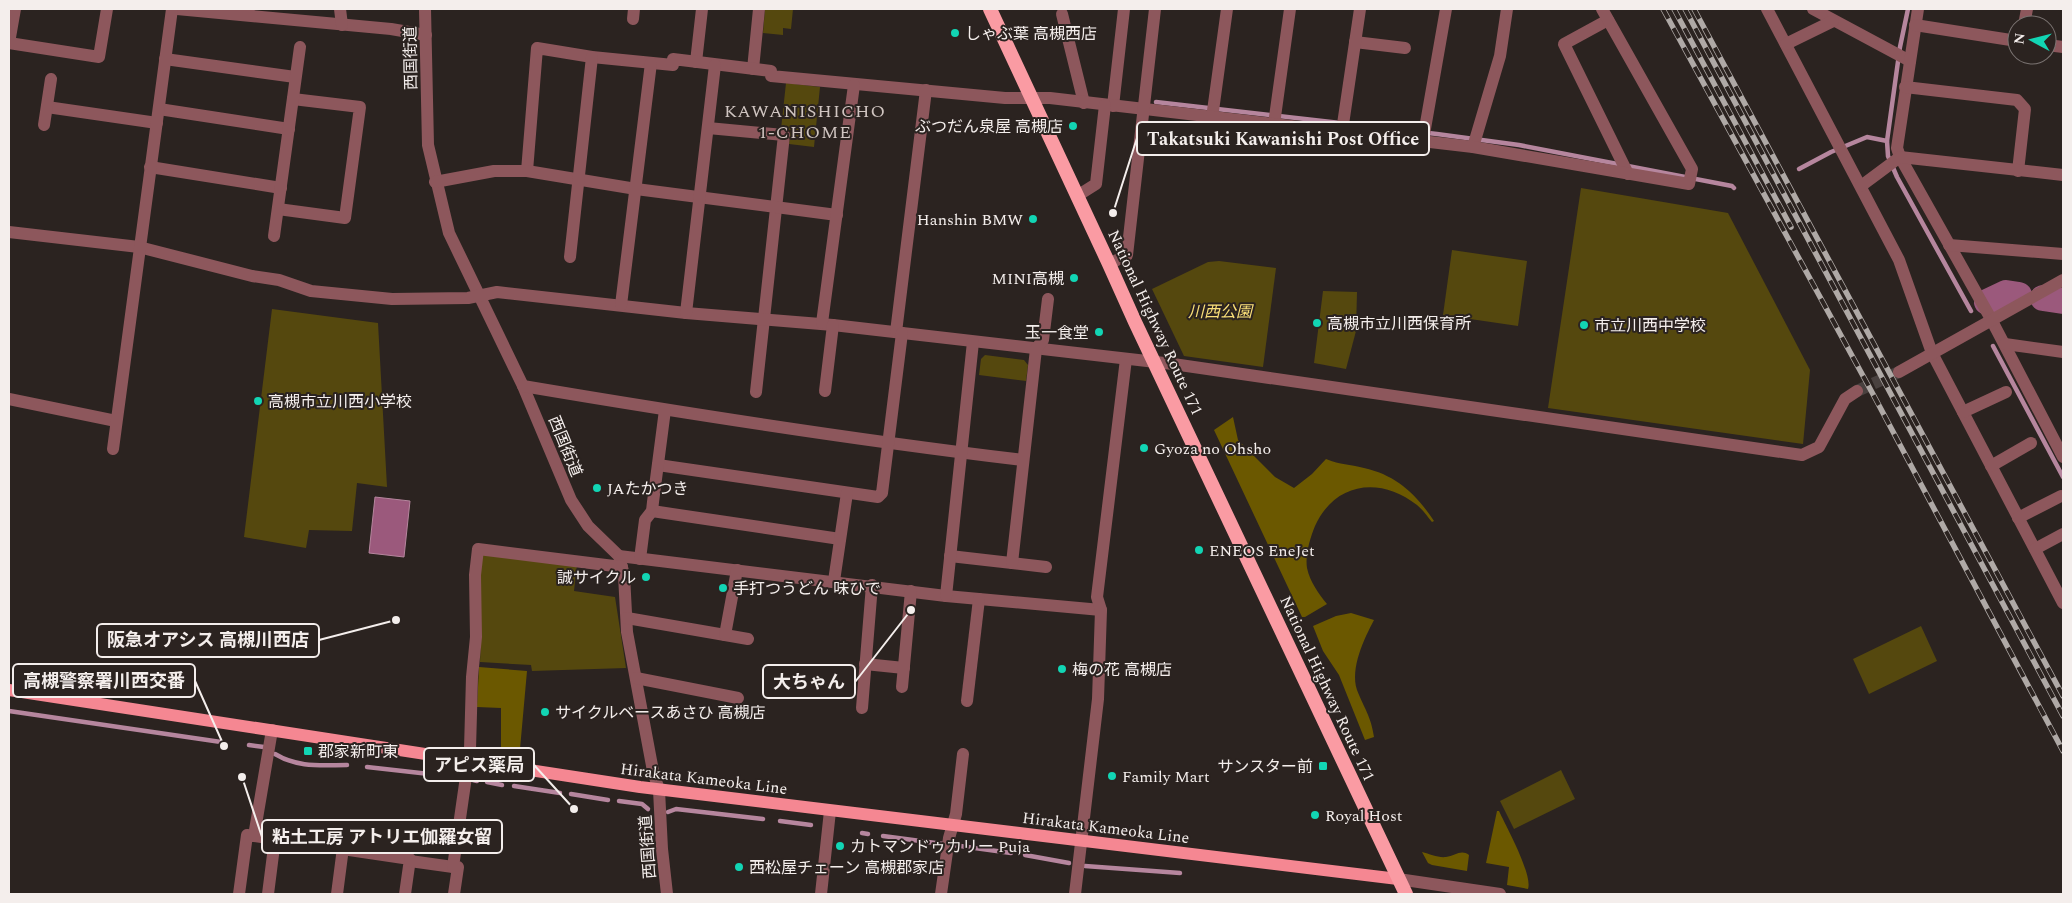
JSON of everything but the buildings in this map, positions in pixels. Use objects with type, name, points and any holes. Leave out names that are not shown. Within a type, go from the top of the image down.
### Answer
[{"type":"highway","name":"National Highway Route 171","points":[[990,9],[1154,362],[1406,894]]},
{"type":"main road","name":"Hirakata Kameoka Line","points":[[9,690],[659,790],[1398,879]]},
{"type":"street","points":[[16,9],[9,43],[99,57],[106,9]]},
{"type":"street","points":[[113,449],[172,9]]},
{"type":"street","points":[[177,9],[252,13],[342,25],[391,29],[426,35]]},
{"type":"street","points":[[340,9],[342,25]]},
{"type":"street","name":"西国街道","points":[[425,9],[428,145],[449,233],[523,386],[571,500],[588,526],[620,561],[624,575],[627,632],[653,771],[659,790],[662,849],[667,894]]},
{"type":"street","points":[[696,62],[702,9]]},
{"type":"street","points":[[753,69],[759,9]]},
{"type":"street","points":[[1077,196],[1096,184],[1124,9]]},
{"type":"street","points":[[1110,264],[1127,255],[1155,9]]},
{"type":"street","points":[[1213,112],[1227,9]]},
{"type":"street","points":[[1274,124],[1290,9]]},
{"type":"street","points":[[1342,130],[1360,9]]},
{"type":"street","points":[[1423,140],[1446,9]]},
{"type":"street","points":[[1473,147],[1500,56],[1508,9]]},
{"type":"street","points":[[1767,9],[1899,260],[1932,353],[2034,549],[2058,582],[2063,603]]},
{"type":"street","points":[[1813,9],[1910,61]]},
{"type":"street","points":[[1918,9],[1905,87],[1898,148],[1900,157],[1991,319],[2063,457]]},
{"type":"street","points":[[1062,14],[1084,103]]},
{"type":"street","points":[[527,171],[537,48],[673,65],[674,59],[772,71],[771,76],[854,85],[1005,98],[1031,98],[1144,110],[1213,112],[1274,124],[1342,130],[1473,147],[1628,174],[1689,184],[1692,169],[1605,14],[1564,44],[1628,174]]},
{"type":"street","points":[[1786,44],[1833,21]]},
{"type":"street","points":[[1915,25],[2007,39]]},
{"type":"street","points":[[1355,42],[1405,48]]},
{"type":"street","points":[[274,236],[300,47]]},
{"type":"street","points":[[570,257],[592,56]]},
{"type":"street","points":[[166,59],[296,78]]},
{"type":"street","points":[[621,305],[651,63]]},
{"type":"street","points":[[686,312],[716,65]]},
{"type":"street","points":[[44,125],[51,79]]},
{"type":"street","points":[[825,390],[827,324],[837,215],[854,85]]},
{"type":"street","points":[[1905,87],[2017,100],[2025,109],[2018,170]]},
{"type":"street","points":[[658,465],[847,493],[878,497],[882,494],[926,90]]},
{"type":"street","points":[[278,209],[344,218],[360,107],[293,99]]},
{"type":"street","points":[[47,107],[157,123]]},
{"type":"street","points":[[159,109],[289,129]]},
{"type":"street","points":[[708,128],[784,135],[756,392]]},
{"type":"street","points":[[1861,186],[1900,157],[2063,176]]},
{"type":"street","points":[[150,167],[281,188]]},
{"type":"street","points":[[436,182],[494,170],[527,171],[636,189],[837,215]]},
{"type":"street","points":[[9,232],[140,247],[252,276],[279,280],[311,291],[392,299],[468,298],[496,292],[686,312],[827,324],[1154,362],[1802,455],[1819,447],[1845,399],[1857,391]]},
{"type":"street","points":[[1949,245],[2063,254]]},
{"type":"street","points":[[1899,372],[2063,280]]},
{"type":"street","points":[[1012,564],[1036,349],[1042,340],[1048,299]]},
{"type":"street","points":[[946,596],[973,342]]},
{"type":"street","points":[[2004,344],[2063,348]]},
{"type":"street","points":[[1075,894],[1098,699],[1101,610],[1098,597],[1126,359]]},
{"type":"street","points":[[523,386],[888,444],[1023,460]]},
{"type":"street","points":[[1962,412],[2006,392]]},
{"type":"street","points":[[9,399],[116,421]]},
{"type":"street","points":[[640,560],[645,520],[652,511],[665,410]]},
{"type":"street","points":[[1991,466],[2031,444]]},
{"type":"street","points":[[834,581],[847,493]]},
{"type":"street","points":[[2018,518],[2061,496]]},
{"type":"street","points":[[652,511],[840,539]]},
{"type":"street","points":[[2034,549],[2063,534]]},
{"type":"street","points":[[453,867],[468,760],[476,637],[475,575],[478,549],[620,561],[640,560],[872,585],[946,596],[1101,610]]},
{"type":"street","points":[[950,556],[1046,567]]},
{"type":"street","points":[[725,635],[737,570]]},
{"type":"street","points":[[862,708],[872,585]]},
{"type":"street","points":[[902,687],[911,591]]},
{"type":"street","points":[[967,701],[979,599]]},
{"type":"street","points":[[627,618],[748,639]]},
{"type":"street","points":[[865,664],[904,668]]},
{"type":"street","points":[[636,678],[738,698]]},
{"type":"street","points":[[254,836],[272,730]]},
{"type":"street","points":[[941,894],[949,838],[956,814],[963,754]]},
{"type":"street","points":[[821,894],[830,811]]},
{"type":"street","points":[[239,894],[247,835],[343,848],[410,859],[410,861],[458,867],[454,894]]},
{"type":"street","points":[[268,894],[275,839]]},
{"type":"street","points":[[336,894],[343,848]]},
{"type":"street","points":[[405,894],[410,861]]},
{"type":"street","points":[[1398,879],[1500,894]]},
{"type":"green space","points":[[765,9],[793,9],[791,29],[783,28],[783,35],[763,33]]},
{"type":"green space","points":[[786,83],[820,87],[814,147],[789,144],[791,130],[781,129]]},
{"type":"green space","points":[[1581,188],[1728,213],[1810,370],[1803,444],[1548,408]]},
{"type":"green space","points":[[1452,250],[1527,261],[1518,326],[1443,315]]},
{"type":"green space","name":"川西公園","points":[[1219,261],[1276,268],[1263,367],[1184,356],[1152,289],[1208,262]]},
{"type":"green space","points":[[1323,291],[1357,292],[1356,331],[1346,369],[1314,363]]},
{"type":"green space","points":[[272,309],[378,323],[387,487],[357,483],[352,531],[309,530],[306,548],[244,537]]},
{"type":"green space","points":[[985,355],[1024,360],[1028,365],[1026,381],[979,375],[981,359]]},
{"type":"green space","points":[[482,554],[577,565],[574,591],[615,597],[626,668],[532,671],[531,665],[480,662]]},
{"type":"green space","points":[[1921,626],[1937,661],[1869,694],[1853,659]]},
{"type":"green space","points":[[1561,770],[1575,799],[1514,829],[1500,801]]},
{"type":"shaded area","points":[[1233,417],[1238,440],[1275,477],[1294,488],[1312,474],[1326,459],[1386,475],[1412,494],[1434,521],[1432,522],[1417,505],[1403,496],[1374,487],[1346,492],[1334,500],[1324,511],[1315,526],[1307,558],[1310,578],[1327,604],[1302,617],[1214,430]]},
{"type":"shaded area","points":[[375,497],[410,501],[404,557],[369,553]]},
{"type":"shaded area","points":[[1351,613],[1374,620],[1362,645],[1355,672],[1357,690],[1373,730],[1374,737],[1365,740],[1339,675],[1323,651],[1313,626],[1336,616]]},
{"type":"shaded area","points":[[479,667],[527,671],[520,749],[501,748],[501,708],[477,707]]},
{"type":"shaded area","points":[[1497,811],[1499,811],[1523,862],[1527,873],[1528,889],[1507,885],[1509,867],[1486,863]]},
{"type":"shaded area","points":[[1422,852],[1443,857],[1466,853],[1469,855],[1467,871],[1432,865],[1428,863]]},
{"type":"waterway","points":[[1908,9],[1900,47],[1887,141],[1888,156],[1897,177],[1971,311]]},
{"type":"waterway","points":[[1156,102],[1519,145],[1732,186],[1734,188]]},
{"type":"waterway","points":[[1799,169],[1831,152],[1867,137],[1887,141]]},
{"type":"waterway","points":[[1987,302],[2006,293],[2019,295]]},
{"type":"waterway","points":[[2043,298],[2063,301]]},
{"type":"waterway","points":[[1993,346],[2063,477]]},
{"type":"waterway","points":[[9,711],[221,742]]},
{"type":"waterway","points":[[249,745],[264,747]]},
{"type":"waterway","points":[[275,754],[301,764],[347,765]]},
{"type":"waterway","points":[[367,767],[456,777]]},
{"type":"waterway","points":[[473,780],[477,781]]},
{"type":"waterway","points":[[487,782],[502,785]]},
{"type":"waterway","points":[[514,786],[560,793]]},
{"type":"waterway","points":[[571,794],[608,800]]},
{"type":"waterway","points":[[619,801],[642,804],[648,809]]},
{"type":"waterway","points":[[668,812],[676,809],[763,819]]},
{"type":"waterway","points":[[780,821],[811,825]]},
{"type":"waterway","points":[[862,833],[868,834]]},
{"type":"waterway","points":[[883,836],[943,844]]},
{"type":"waterway","points":[[953,845],[1011,853]]},
{"type":"waterway","points":[[1025,855],[1069,863]]},
{"type":"waterway","points":[[1085,866],[1180,873]]},
{"type":"tunnel","points":[[1857,391],[1899,372]]},
{"type":"railway","points":[[1663,9],[1874,396],[2063,751]]},
{"type":"railway","points":[[1674,9],[1791,227]]},
{"type":"railway","points":[[1685,9],[2063,716]]},
{"type":"railway","points":[[1694,9],[2063,696]]},
{"type":"place","name":"しゃぶ葉 高槻西店","points":[[955,33]]},
{"type":"place","name":"ぶつだん泉屋 高槻店","points":[[1073,126]]},
{"type":"place","name":"Takatsuki Kawanishi Post Office","points":[[1113,213]]},
{"type":"place","name":"Hanshin BMW","points":[[1033,219]]},
{"type":"place","name":"MINI高槻","points":[[1074,278]]},
{"type":"place","name":"高槻市立川西保育所","points":[[1317,323]]},
{"type":"place","name":"市立川西中学校","points":[[1584,325]]},
{"type":"place","name":"玉一食堂","points":[[1099,332]]},
{"type":"place","name":"高槻市立川西小学校","points":[[258,401]]},
{"type":"place","name":"Gyoza no Ohsho","points":[[1144,448]]},
{"type":"place","name":"JAたかつき","points":[[597,488]]},
{"type":"place","name":"ENEOS EneJet","points":[[1199,550]]},
{"type":"place","name":"誠サイクル","points":[[646,577]]},
{"type":"place","name":"手打つうどん 味ひで","points":[[723,588]]},
{"type":"place","name":"大ちゃん","points":[[911,610]]},
{"type":"place","name":"阪急オアシス 高槻川西店","points":[[396,620]]},
{"type":"place","name":"梅の花 高槻店","points":[[1062,669]]},
{"type":"place","name":"サイクルベースあさひ 高槻店","points":[[545,712]]},
{"type":"place","name":"高槻警察署川西交番","points":[[224,746]]},
{"type":"place","name":"郡家新町東","points":[[308,751]]},
{"type":"place","name":"サンスター前","points":[[1323,766]]},
{"type":"place","name":"Family Mart","points":[[1112,776]]},
{"type":"place","name":"粘土工房 アトリエ伽羅女留","points":[[242,777]]},
{"type":"place","name":"アピス薬局","points":[[574,809]]},
{"type":"place","name":"Royal Host","points":[[1315,815]]},
{"type":"place","name":"カトマンドゥカリー Puja","points":[[840,846]]},
{"type":"place","name":"西松屋チェーン 高槻郡家店","points":[[739,867]]},
{"type":"district","name":"KAWANISHICHO 1-CHOME","points":[[805,121]]}]
